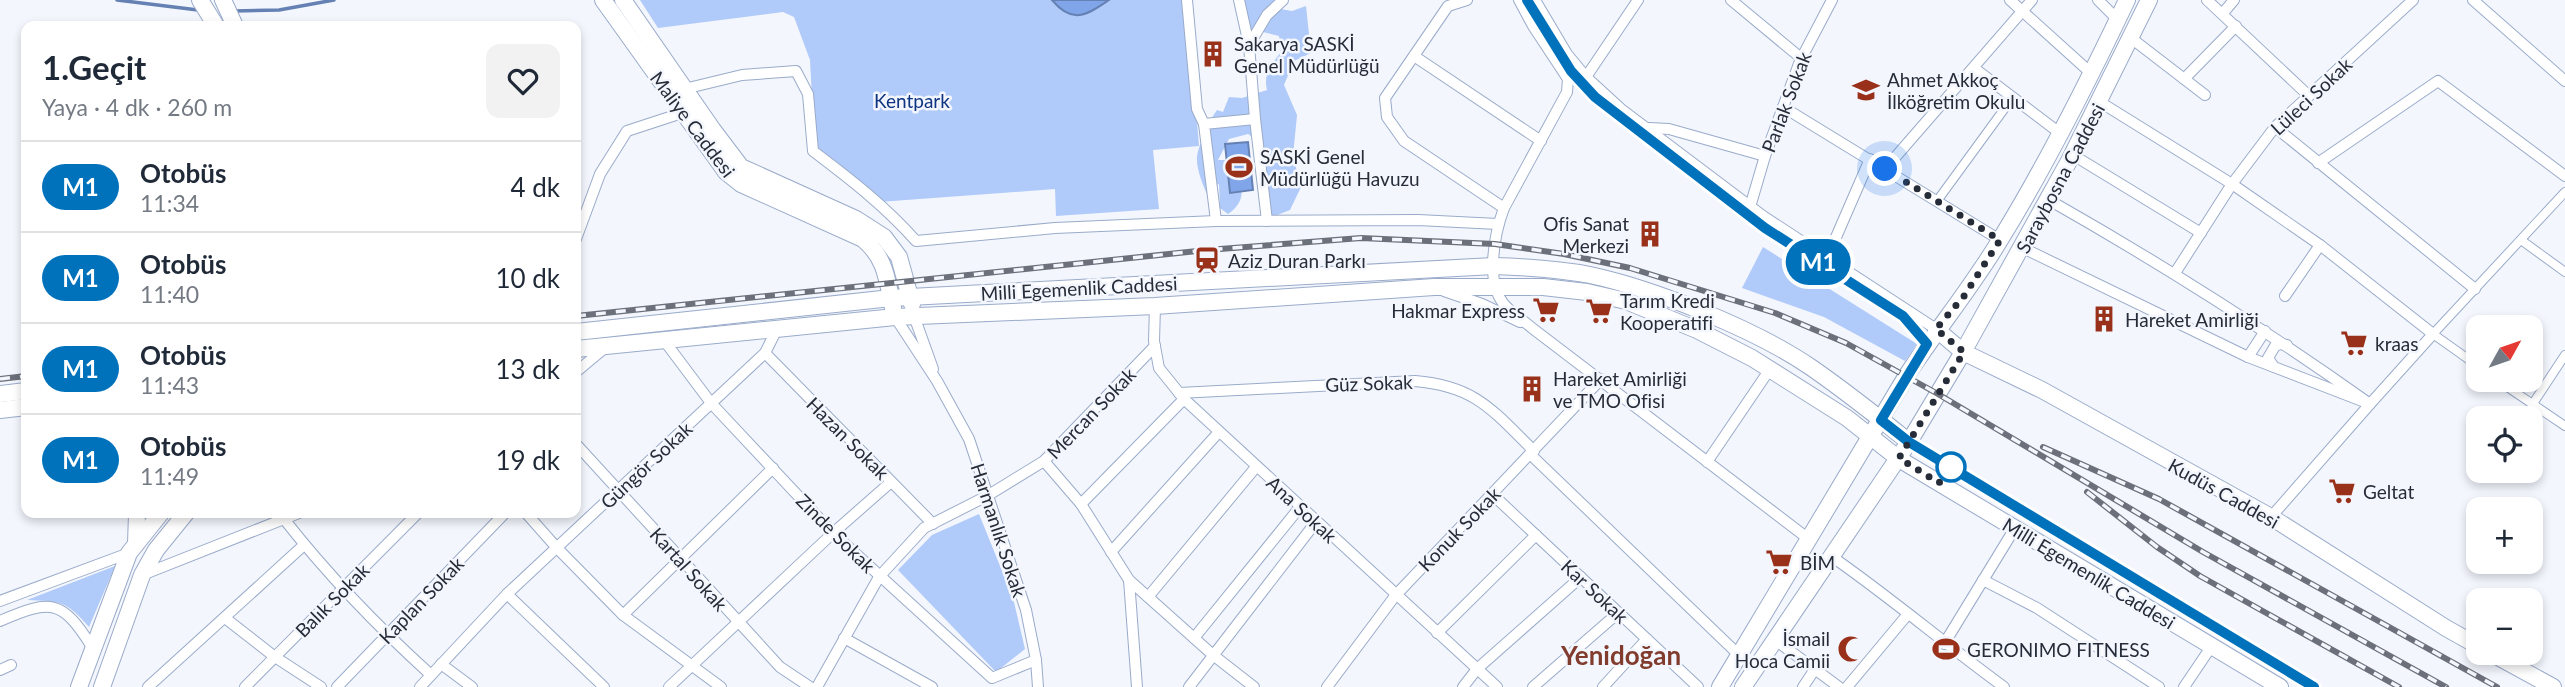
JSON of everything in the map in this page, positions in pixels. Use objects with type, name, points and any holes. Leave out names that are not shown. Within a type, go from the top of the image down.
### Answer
[{"type":"main road","points":[[200,0],[213,21]]},
{"type":"main road","points":[[223,0],[233,21]]},
{"type":"main road","name":"Maliye Caddesi","points":[[603,0],[690,111],[741,167],[850,216],[884,237],[900,257],[914,316]]},
{"type":"main road","name":"Maliye Caddesi","points":[[623,0],[684,89],[690,111],[733,179],[854,235],[872,247],[887,271],[895,317]]},
{"type":"main road","name":"Saraybosna Caddesi","points":[[1871,436],[1936,329],[1964,296],[2000,240],[2061,134],[2127,0]]},
{"type":"main road","name":"Saraybosna Caddesi","points":[[1899,458],[2023,248],[2100,102],[2149,0]]},
{"type":"main road","name":"Milli Egemenlik Caddesi","points":[[891,298],[1494,266],[1539,268],[1591,275],[1699,311],[1762,340],[1810,366],[1909,442]]},
{"type":"main road","name":"Milli Egemenlik Caddesi","points":[[895,317],[1155,306],[1495,286],[1554,288],[1626,301],[1697,330],[1770,369],[1847,418],[1899,458],[2280,687]]},
{"type":"main road","points":[[1964,296],[1962,308],[1967,313],[1976,315],[1988,308]]},
{"type":"main road","points":[[581,331],[891,298]]},
{"type":"main road","points":[[581,349],[895,317]]},
{"type":"main road","name":"Kudüs Caddesi","points":[[1936,329],[1964,352],[2042,390],[2271,517],[2466,639]]},
{"type":"main road","points":[[0,394],[21,392]]},
{"type":"main road","points":[[0,410],[21,408]]},
{"type":"main road","points":[[1720,687],[1871,436]]},
{"type":"main road","points":[[1743,687],[1899,458]]},
{"type":"main road","points":[[79,687],[132,548],[136,518]]},
{"type":"main road","points":[[132,548],[157,518]]},
{"type":"main road","points":[[102,687],[142,575],[156,550],[182,518]]},
{"type":"main road","points":[[2513,665],[2553,687]]},
{"type":"street","points":[[1187,0],[1197,109],[1204,124],[1216,221]]},
{"type":"street","points":[[1239,0],[1249,46],[1267,221]]},
{"type":"street","points":[[1249,46],[1267,15],[1283,0]]},
{"type":"street","points":[[1467,0],[1448,6],[1385,98],[1387,117],[1404,141],[1504,208]]},
{"type":"street","points":[[1519,0],[1568,79],[1567,92],[1498,224],[1495,286],[1503,303],[1810,540]]},
{"type":"street","points":[[1535,0],[1567,54],[1586,77],[1621,109],[1750,207],[1936,329]]},
{"type":"street","points":[[1586,77],[1638,0]]},
{"type":"street","points":[[1731,0],[1801,58]]},
{"type":"street","name":"Parlak Sokak","points":[[1750,207],[1765,156],[1801,58],[1832,0]]},
{"type":"street","points":[[2010,0],[2092,75]]},
{"type":"street","points":[[1885,169],[2032,0]]},
{"type":"street","points":[[2098,0],[2118,20]]},
{"type":"street","points":[[2207,0],[2309,96]]},
{"type":"street","points":[[2223,13],[2234,0]]},
{"type":"street","name":"Lüleci Sokak","points":[[2175,273],[2232,184],[2275,127],[2413,0]]},
{"type":"street","points":[[2473,0],[2565,81]]},
{"type":"street","points":[[2184,79],[2236,26]]},
{"type":"street","points":[[2131,38],[2205,95]]},
{"type":"street","points":[[1414,56],[1541,141]]},
{"type":"street","points":[[1974,68],[2061,134]]},
{"type":"street","points":[[684,89],[742,75],[796,71],[808,94],[813,151],[868,193],[893,215],[916,241],[1055,228],[1216,221],[1418,220],[1498,224]]},
{"type":"street","points":[[2318,163],[2438,81],[2565,176]]},
{"type":"street","points":[[1937,201],[2012,97]]},
{"type":"street","points":[[2100,102],[2232,184],[2320,245],[2466,357]]},
{"type":"street","points":[[1783,107],[2000,240]]},
{"type":"street","points":[[581,225],[600,174],[627,131],[690,111]]},
{"type":"street","points":[[1204,124],[1255,119]]},
{"type":"street","points":[[2275,127],[2474,289]]},
{"type":"street","points":[[1647,128],[1669,129],[1765,156]]},
{"type":"street","points":[[2073,155],[2201,233]]},
{"type":"street","points":[[1827,258],[1870,159]]},
{"type":"street","points":[[2271,517],[2433,334],[2565,192]]},
{"type":"street","points":[[2049,200],[2175,273],[2287,345],[2370,404]]},
{"type":"street","points":[[2521,240],[2565,272]]},
{"type":"street","points":[[2285,296],[2320,245]]},
{"type":"street","points":[[2023,248],[2248,357],[2370,404]]},
{"type":"street","points":[[1434,288],[1482,304],[1532,328]]},
{"type":"street","name":"Ana Sokak","points":[[1155,306],[1155,346],[1159,368],[1181,396],[1395,596],[1497,687]]},
{"type":"street","name":"Harmanlık Sokak","points":[[914,316],[937,381]]},
{"type":"street","name":"Harmanlık Sokak","points":[[895,317],[937,381],[969,439],[1026,610],[1036,660],[1038,687]]},
{"type":"street","name":"Güngör Sokak","points":[[420,687],[508,594],[765,353],[777,329]]},
{"type":"street","points":[[2248,357],[2265,331]]},
{"type":"street","name":"Zinde Sokak","points":[[663,339],[711,403],[833,533],[992,683],[1036,660]]},
{"type":"street","points":[[2274,367],[2268,358],[2271,350],[2280,344],[2287,345]]},
{"type":"street","points":[[581,368],[607,346]]},
{"type":"street","name":"Mercan Sokak","points":[[817,687],[879,577],[924,528],[987,496],[1044,461],[1155,346]]},
{"type":"street","name":"Hazan Sokak","points":[[765,353],[933,524]]},
{"type":"street","points":[[2532,405],[2565,355]]},
{"type":"street","points":[[1707,462],[1770,369]]},
{"type":"street","name":"Konuk Sokak","points":[[1327,687],[1395,596],[1601,379]]},
{"type":"street","name":"Güz Sokak","points":[[1181,396],[1415,380],[1447,385],[1479,399],[1740,656]]},
{"type":"street","points":[[2514,392],[2565,426]]},
{"type":"street","points":[[1081,504],[1181,396]]},
{"type":"street","points":[[1111,552],[1218,433]]},
{"type":"street","name":"Kartal Sokak","points":[[581,450],[736,622],[780,667],[810,687]]},
{"type":"street","points":[[1044,461],[1081,504],[1129,580],[1213,655],[1254,687]]},
{"type":"street","points":[[1148,597],[1256,467]]},
{"type":"street","points":[[623,615],[773,468]]},
{"type":"street","points":[[669,687],[736,622],[891,482]]},
{"type":"street","name":"Kar Sokak","points":[[1492,494],[1698,687]]},
{"type":"street","points":[[1194,638],[1300,507]]},
{"type":"street","name":"Balık Sokak","points":[[245,687],[413,518]]},
{"type":"street","name":"Kaplan Sokak","points":[[337,687],[500,518]]},
{"type":"street","points":[[530,518],[623,615],[721,687]]},
{"type":"street","points":[[142,575],[284,519],[304,545],[387,635],[431,675]]},
{"type":"street","points":[[1189,687],[1316,522]]},
{"type":"street","points":[[1944,643],[2015,528]]},
{"type":"street","points":[[1437,633],[1536,535]]},
{"type":"street","points":[[148,687],[304,545]]},
{"type":"street","points":[[0,601],[132,548]]},
{"type":"street","points":[[1831,556],[2004,687]]},
{"type":"street","points":[[1463,687],[1477,669],[1581,577]]},
{"type":"street","points":[[1129,580],[1137,687]]},
{"type":"street","points":[[1983,580],[2037,608],[2159,687]]},
{"type":"street","points":[[508,594],[604,687]]},
{"type":"street","points":[[0,621],[39,606],[52,607],[70,616],[92,648]]},
{"type":"street","points":[[1533,687],[1618,613]]},
{"type":"street","points":[[1847,687],[1908,614]]},
{"type":"street","points":[[225,618],[275,657],[321,687]]},
{"type":"street","points":[[844,638],[931,687]]},
{"type":"street","points":[[1604,687],[1647,639]]},
{"type":"street","points":[[1774,639],[1839,687]]},
{"type":"street","points":[[2184,687],[2211,647]]},
{"type":"street","points":[[441,664],[472,687]]},
{"type":"street","points":[[1802,687],[1815,669]]},
{"type":"green space","name":"Kentpark","points":[[640,0],[1187,0],[1199,146],[1153,150],[1159,209],[1056,216],[1055,189],[879,202],[815,152],[810,60],[794,17],[783,12],[658,28]]},
{"type":"green space","points":[[1239,0],[1283,0],[1275,8],[1292,11],[1306,6],[1311,53],[1294,61],[1284,85],[1297,115],[1293,156],[1301,187],[1290,210],[1272,217],[1260,199],[1261,143],[1248,134],[1229,139],[1218,160],[1226,160],[1236,174],[1241,188],[1240,202],[1228,214],[1220,208],[1219,184],[1208,196],[1198,166],[1200,146],[1217,110],[1223,112],[1229,97],[1242,98],[1267,90],[1267,74],[1281,52],[1279,36],[1263,32],[1249,45]]},
{"type":"green space","points":[[1763,247],[1917,344],[1905,361],[1824,317],[1742,288]]},
{"type":"green space","points":[[979,514],[1013,598],[1025,649],[996,672],[898,570],[932,535]]},
{"type":"green space","points":[[115,566],[89,627],[75,612],[62,604],[27,600]]},
{"type":"shaded area","points":[[1052,0],[1109,0],[1086,13],[1073,15],[1059,8]]},
{"type":"shaded area","name":"SASKİ Genel Müdürlüğü Havuzu","points":[[1248,142],[1253,190],[1230,193],[1225,144]]},
{"type":"waterway","points":[[117,0],[198,10]]},
{"type":"waterway","points":[[234,11],[279,10],[334,0]]},
{"type":"railway","points":[[581,315],[1207,250],[1361,238],[1495,244],[1564,254],[1630,268],[1775,313],[1846,343],[1938,394],[2203,552],[2446,687]]},
{"type":"railway","points":[[0,379],[21,377]]},
{"type":"railway","points":[[2043,447],[2159,499],[2497,687]]},
{"type":"railway","points":[[2087,492],[2157,547],[2200,576],[2399,687]]},
{"type":"bus line","name":"M1","points":[[1527,0],[1571,71],[1595,97],[1765,228],[1903,316],[1927,344],[1881,420],[1909,442],[2314,687]]},
{"type":"place","name":"Sakarya SASKİ Genel Müdürlüğü","points":[[1213,54]]},
{"type":"place","name":"Ahmet Akkoç İlköğretim Okulu","points":[[1866,90]]},
{"type":"place","name":"SASKİ Genel Müdürlüğü Havuzu","points":[[1239,167]]},
{"type":"place","name":"Ofis Sanat Merkezi","points":[[1650,234]]},
{"type":"place","name":"Aziz Duran Parkı","points":[[1207,260]]},
{"type":"place","name":"Hakmar Express","points":[[1546,310]]},
{"type":"place","name":"Tarım Kredi Kooperatifi","points":[[1599,311]]},
{"type":"place","name":"Hareket Amirliği","points":[[2104,319]]},
{"type":"place","name":"kraas","points":[[2354,343]]},
{"type":"place","name":"Hareket Amirliği ve TMO Ofisi","points":[[1532,389]]},
{"type":"place","name":"Geltat","points":[[2342,491]]},
{"type":"place","name":"BİM","points":[[1779,562]]},
{"type":"place","name":"İsmail Hoca Camii","points":[[1851,649]]},
{"type":"place","name":"GERONIMO FITNESS","points":[[1946,649]]},
{"type":"district","name":"Yenidoğan","points":[[1621,655]]},
{"type":"route","points":[[1885,169],[2000,240],[1964,296],[1936,329],[1964,352],[1899,458],[1939,483],[1951,467]]}]
